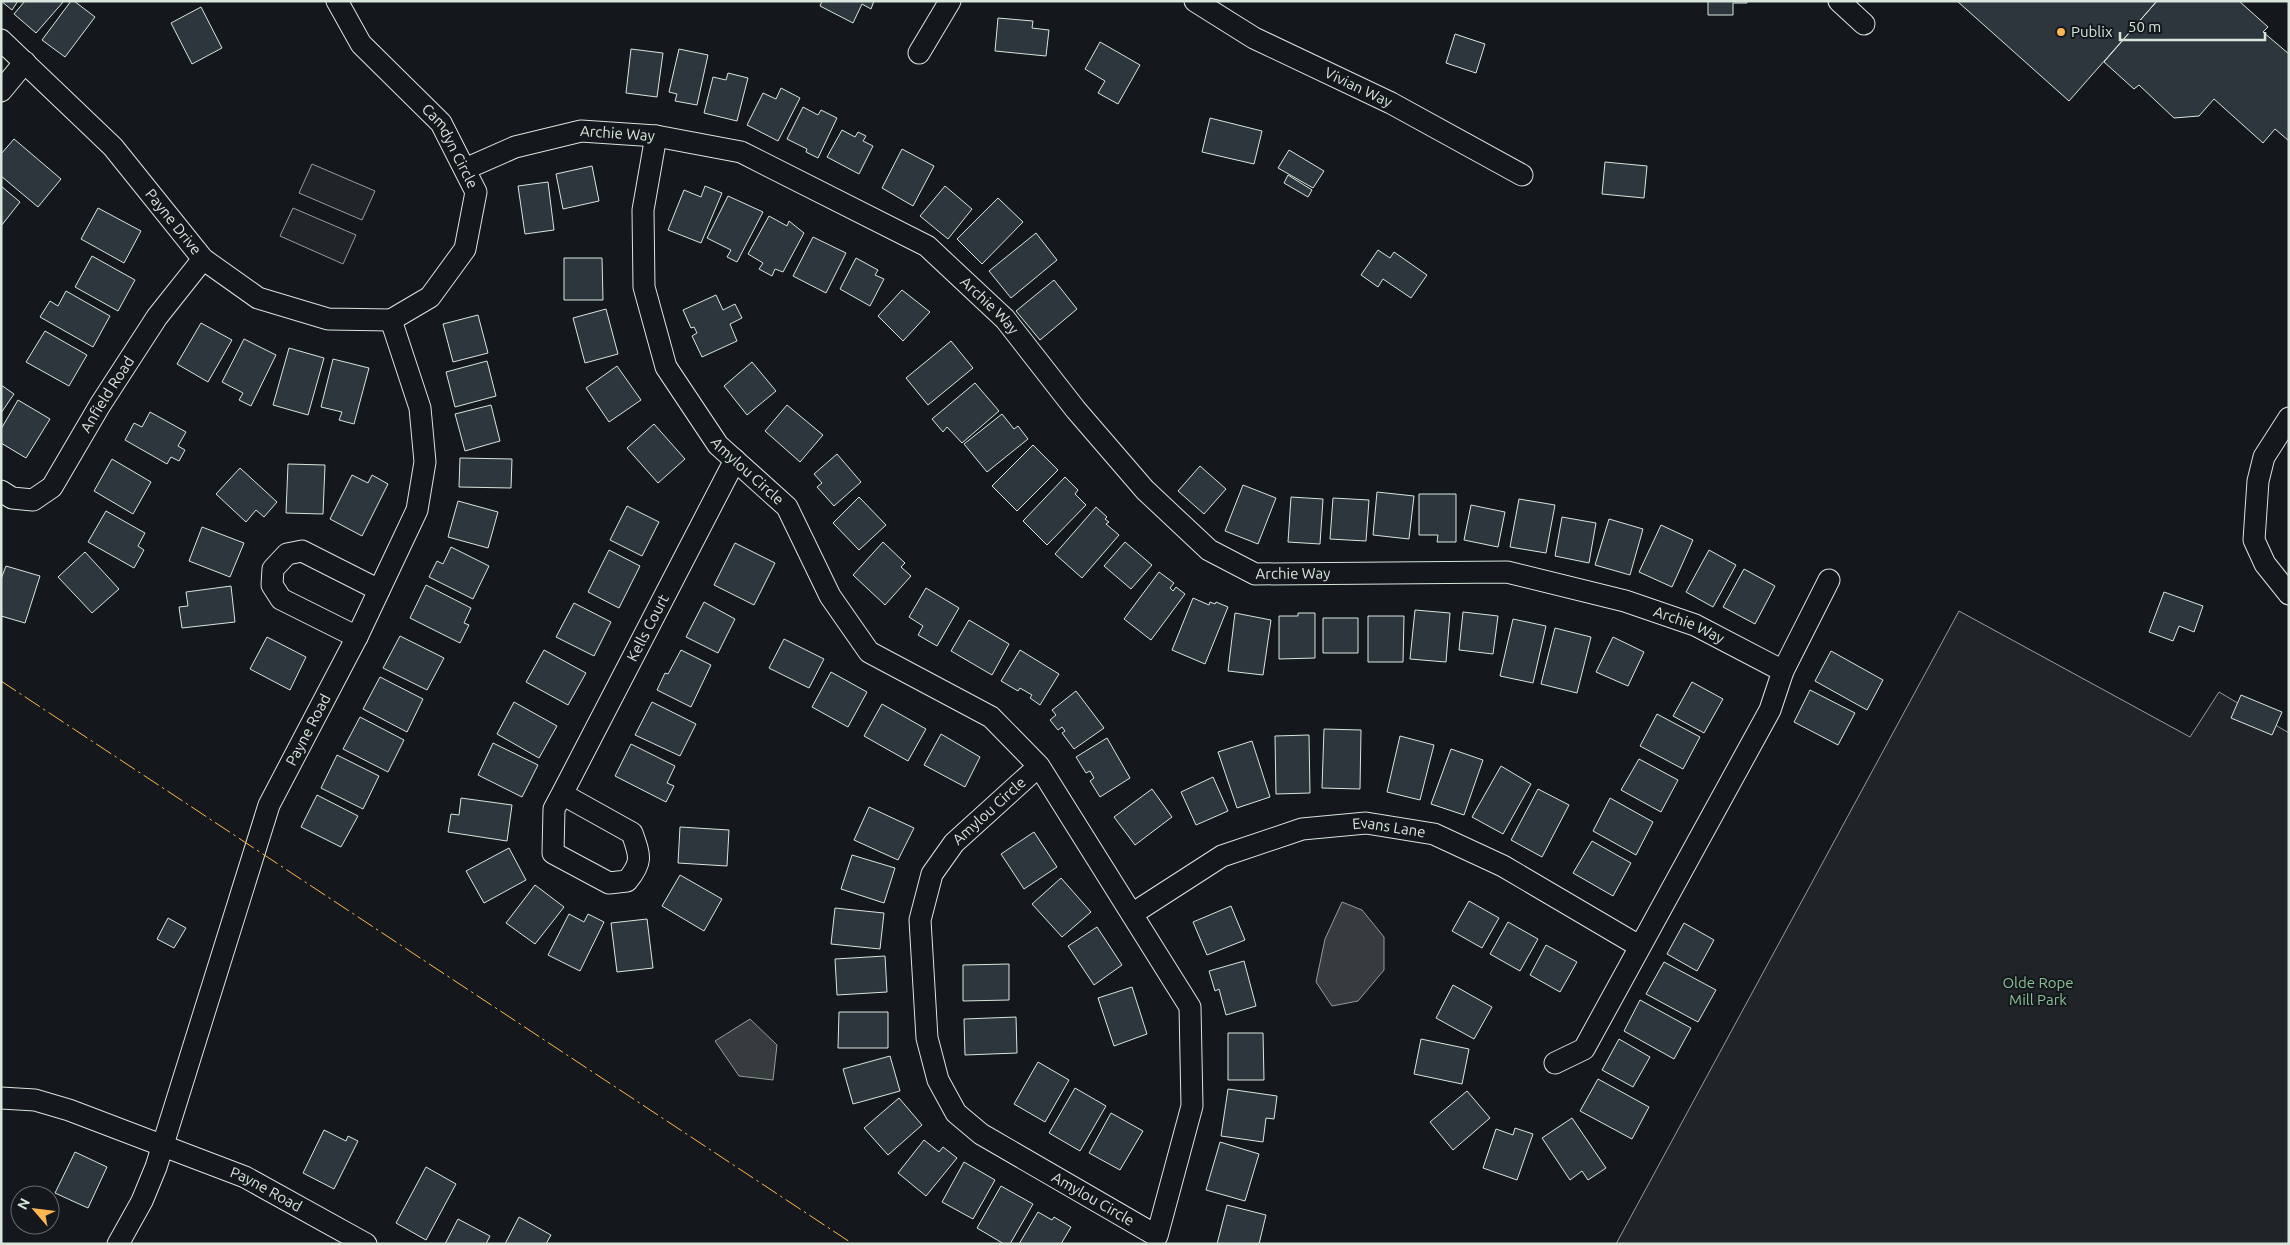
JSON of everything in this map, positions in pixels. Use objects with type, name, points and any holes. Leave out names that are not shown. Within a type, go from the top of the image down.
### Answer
[{"type":"street","name":"Camdyn Circle","points":[[337,1],[361,44],[441,123],[476,192],[465,248],[430,297],[391,320]]},
{"type":"street","points":[[919,53],[950,1]]},
{"type":"street","name":"Vivian Way","points":[[1195,1],[1254,38],[1391,103],[1522,176]]},
{"type":"street","points":[[1839,1],[1864,24]]},
{"type":"street","name":"Payne Drive","points":[[1,40],[113,147],[204,259],[258,298],[328,319],[391,320]]},
{"type":"street","points":[[1,91],[26,62]]},
{"type":"street","name":"Archie Way","points":[[465,169],[515,147],[581,131],[656,136],[741,152],[927,246],[1005,319],[1076,410],[1144,490],[1209,550],[1255,574],[1507,572],[1626,600],[1695,625],[1783,671]]},
{"type":"street","name":"Amylou Circle","points":[[656,136],[643,210],[644,287],[666,368],[718,445],[787,507],[830,596],[869,652],[991,716],[1039,766],[1190,1007],[1192,1106],[1157,1236],[981,1134],[956,1113],[938,1080],[927,1038],[920,920],[932,874],[954,843],[1039,766]]},
{"type":"street","name":"Anfield Road","points":[[1,491],[12,498],[33,500],[52,487],[100,405],[157,317],[204,259]]},
{"type":"street","name":"Payne Road","points":[[118,1244],[142,1201],[156,1167],[269,805],[356,637],[417,510],[424,462],[420,408],[391,320]]},
{"type":"street","points":[[2289,418],[2264,457],[2258,481],[2254,540],[2265,564],[2289,594]]},
{"type":"street","name":"Kells Court","points":[[562,794],[632,833],[639,853],[638,868],[627,881],[609,882],[553,853],[554,809],[735,460]]},
{"type":"street","points":[[356,637],[281,599],[272,585],[273,569],[287,554],[302,551],[379,590]]},
{"type":"street","points":[[1555,1063],[1584,1049],[1770,710],[1783,671],[1829,580]]},
{"type":"street","name":"Evans Lane","points":[[1132,914],[1222,856],[1302,828],[1366,823],[1434,834],[1504,866],[1639,946]]},
{"type":"street","name":"Payne Road","points":[[1,1098],[35,1100],[245,1177],[366,1244]]},
{"type":"green space","points":[[312,164],[375,191],[362,220],[299,193]]},
{"type":"green space","points":[[293,208],[356,235],[343,264],[280,236]]},
{"type":"green space","name":"Olde Rope Mill Park","points":[[1959,611],[2190,737],[2219,692],[2289,733],[2289,1244],[1616,1244]]},
{"type":"shaded area","points":[[1342,902],[1362,910],[1384,937],[1384,970],[1358,1001],[1332,1006],[1316,982],[1325,939]]},
{"type":"shaded area","points":[[750,1019],[777,1045],[773,1080],[739,1076],[715,1041]]},
{"type":"building","points":[[1,1],[18,1],[12,10]]},
{"type":"building","points":[[25,1],[64,1],[36,33],[14,14]]},
{"type":"building","points":[[71,1],[74,1],[95,17],[65,57],[42,40]]},
{"type":"building","points":[[822,1],[874,1],[871,9],[862,4],[853,23],[820,6]]},
{"type":"building","points":[[1708,1],[1747,1],[1747,3],[1733,3],[1733,15],[1708,15]]},
{"type":"building","name":"Publix","points":[[1957,1],[2157,1],[2069,101]]},
{"type":"building","points":[[2157,1],[2239,1],[2268,27],[2263,32],[2289,54],[2289,141],[2275,129],[2263,143],[2214,99],[2199,116],[2174,118],[2139,85],[2134,89],[2104,62]]},
{"type":"building","points":[[201,7],[222,48],[192,64],[171,23]]},
{"type":"building","points":[[998,18],[1033,21],[1032,28],[1049,30],[1046,56],[995,51]]},
{"type":"building","points":[[1455,34],[1485,44],[1476,73],[1446,63]]},
{"type":"building","points":[[1100,42],[1140,65],[1118,104],[1098,93],[1105,81],[1085,69]]},
{"type":"building","points":[[631,49],[663,53],[657,97],[626,93]]},
{"type":"building","points":[[679,49],[708,55],[697,105],[675,101],[677,94],[669,92]]},
{"type":"building","points":[[728,73],[748,78],[737,121],[704,113],[713,77],[726,80]]},
{"type":"building","points":[[781,88],[800,98],[778,141],[747,125],[763,93],[776,99]]},
{"type":"building","points":[[803,107],[818,115],[821,110],[837,118],[818,158],[806,152],[807,149],[787,139]]},
{"type":"building","points":[[1210,118],[1262,131],[1254,164],[1202,152]]},
{"type":"building","points":[[842,130],[855,137],[858,132],[866,136],[863,141],[873,146],[859,174],[827,157]]},
{"type":"building","points":[[14,139],[61,179],[38,207],[1,176],[1,154]]},
{"type":"building","points":[[902,149],[934,166],[913,206],[882,188]]},
{"type":"building","points":[[1289,150],[1324,171],[1313,188],[1278,168]]},
{"type":"building","points":[[1605,162],[1647,166],[1644,198],[1602,194]]},
{"type":"building","points":[[592,166],[599,201],[563,209],[556,174]]},
{"type":"building","points":[[1288,175],[1312,190],[1308,197],[1284,183]]},
{"type":"building","points":[[548,182],[554,230],[525,234],[518,186]]},
{"type":"building","points":[[1,186],[20,202],[1,226]]},
{"type":"building","points":[[705,186],[722,193],[701,243],[668,230],[684,190],[701,197]]},
{"type":"building","points":[[945,186],[972,209],[948,239],[920,216]]},
{"type":"building","points":[[728,196],[763,212],[737,262],[727,257],[731,250],[707,238]]},
{"type":"building","points":[[998,198],[1023,222],[982,264],[957,239]]},
{"type":"building","points":[[98,208],[141,231],[124,263],[81,239]]},
{"type":"building","points":[[769,216],[787,226],[789,221],[804,233],[783,272],[775,269],[772,276],[759,269],[763,263],[748,254]]},
{"type":"building","points":[[1036,233],[1057,260],[1011,298],[989,271]]},
{"type":"building","points":[[813,237],[846,253],[826,293],[793,276]]},
{"type":"building","points":[[1378,250],[1390,258],[1394,252],[1427,275],[1411,298],[1383,279],[1378,287],[1361,275]]},
{"type":"building","points":[[92,256],[135,280],[118,311],[75,287]]},
{"type":"building","points":[[564,258],[602,258],[603,300],[564,300]]},
{"type":"building","points":[[856,258],[878,270],[875,275],[884,279],[870,306],[840,289]]},
{"type":"building","points":[[1054,280],[1077,309],[1040,340],[1016,311]]},
{"type":"building","points":[[902,290],[930,312],[903,341],[878,316]]},
{"type":"building","points":[[66,291],[110,316],[93,347],[40,317],[50,301],[58,306]]},
{"type":"building","points":[[716,295],[723,310],[735,304],[742,318],[730,324],[737,341],[702,357],[692,336],[697,333],[694,327],[691,328],[683,310]]},
{"type":"building","points":[[606,309],[618,354],[585,363],[573,318]]},
{"type":"building","points":[[478,315],[488,353],[453,362],[443,324]]},
{"type":"building","points":[[201,323],[232,340],[208,382],[177,364]]},
{"type":"building","points":[[45,331],[87,355],[69,386],[26,362]]},
{"type":"building","points":[[244,339],[276,355],[251,406],[239,400],[243,393],[222,382]]},
{"type":"building","points":[[951,341],[973,368],[928,405],[906,378]]},
{"type":"building","points":[[289,348],[324,358],[308,415],[273,405]]},
{"type":"building","points":[[333,359],[369,368],[354,424],[339,420],[342,412],[321,407]]},
{"type":"building","points":[[487,361],[496,396],[455,407],[446,372]]},
{"type":"building","points":[[752,362],[776,391],[747,415],[724,386]]},
{"type":"building","points":[[617,366],[641,400],[609,422],[586,388]]},
{"type":"building","points":[[975,383],[999,411],[962,443],[947,427],[943,432],[932,419]]},
{"type":"building","points":[[1,385],[14,394],[1,413]]},
{"type":"building","points":[[18,400],[50,419],[26,458],[1,443],[1,429]]},
{"type":"building","points":[[491,405],[500,441],[465,451],[455,414]]},
{"type":"building","points":[[787,405],[823,435],[800,462],[765,431]]},
{"type":"building","points":[[150,412],[186,432],[178,446],[185,450],[179,461],[171,457],[167,464],[125,440],[134,423],[142,427]]},
{"type":"building","points":[[1002,414],[1014,429],[1018,426],[1028,439],[987,472],[964,444]]},
{"type":"building","points":[[654,424],[685,459],[658,483],[627,448]]},
{"type":"building","points":[[1033,445],[1058,470],[1017,511],[992,486]]},
{"type":"building","points":[[837,454],[861,482],[834,506],[817,487],[822,483],[814,474]]},
{"type":"building","points":[[460,458],[512,459],[511,488],[459,487]]},
{"type":"building","points":[[112,459],[151,482],[133,514],[94,491]]},
{"type":"building","points":[[288,464],[325,465],[323,514],[286,513]]},
{"type":"building","points":[[1200,466],[1226,489],[1204,514],[1178,491]]},
{"type":"building","points":[[240,468],[277,502],[264,517],[256,510],[246,522],[216,494]]},
{"type":"building","points":[[352,475],[368,483],[372,475],[388,484],[362,536],[330,519]]},
{"type":"building","points":[[1065,477],[1078,490],[1075,494],[1086,505],[1047,545],[1023,521]]},
{"type":"building","points":[[1243,485],[1276,498],[1258,544],[1225,531]]},
{"type":"building","points":[[1377,492],[1414,496],[1409,539],[1373,535]]},
{"type":"building","points":[[1419,494],[1456,494],[1456,542],[1437,542],[1438,535],[1419,535]]},
{"type":"building","points":[[859,497],[886,525],[859,550],[833,523]]},
{"type":"building","points":[[1291,497],[1323,499],[1320,544],[1288,542]]},
{"type":"building","points":[[1333,498],[1369,500],[1366,541],[1330,539]]},
{"type":"building","points":[[1519,499],[1555,505],[1546,553],[1510,547]]},
{"type":"building","points":[[458,501],[498,512],[488,548],[448,537]]},
{"type":"building","points":[[1471,505],[1505,512],[1498,547],[1464,540]]},
{"type":"building","points":[[627,506],[659,522],[642,556],[610,540]]},
{"type":"building","points":[[1096,507],[1107,517],[1105,519],[1109,522],[1106,524],[1119,535],[1082,578],[1055,554]]},
{"type":"building","points":[[106,511],[145,533],[138,546],[144,550],[134,568],[88,542]]},
{"type":"building","points":[[1562,517],[1596,523],[1589,563],[1555,556]]},
{"type":"building","points":[[1609,519],[1643,529],[1630,575],[1595,565]]},
{"type":"building","points":[[1661,525],[1693,540],[1672,587],[1639,572]]},
{"type":"building","points":[[202,527],[244,543],[230,577],[189,561]]},
{"type":"building","points":[[883,542],[905,563],[901,567],[911,576],[885,605],[853,575]]},
{"type":"building","points":[[1125,542],[1152,565],[1131,589],[1104,566]]},
{"type":"building","points":[[735,543],[775,563],[754,605],[714,585]]},
{"type":"building","points":[[451,547],[489,566],[473,599],[429,577],[437,561],[443,564]]},
{"type":"building","points":[[609,550],[640,566],[619,608],[588,592]]},
{"type":"building","points":[[1709,550],[1736,565],[1713,607],[1686,592]]},
{"type":"building","points":[[85,552],[119,589],[92,613],[58,577]]},
{"type":"building","points":[[6,566],[40,576],[25,623],[1,616],[1,579]]},
{"type":"building","points":[[1744,569],[1775,586],[1755,624],[1723,607]]},
{"type":"building","points":[[1159,572],[1174,583],[1170,588],[1173,591],[1176,587],[1185,594],[1151,640],[1124,619]]},
{"type":"building","points":[[426,585],[471,608],[464,623],[469,625],[460,643],[410,618]]},
{"type":"building","points":[[231,586],[235,622],[182,628],[179,607],[188,606],[186,592]]},
{"type":"building","points":[[926,588],[959,608],[937,646],[918,635],[923,626],[909,617]]},
{"type":"building","points":[[2164,592],[2203,606],[2194,632],[2179,626],[2173,641],[2149,632]]},
{"type":"building","points":[[1193,598],[1209,605],[1210,602],[1215,604],[1216,602],[1228,607],[1205,664],[1172,650]]},
{"type":"building","points":[[704,602],[735,619],[718,653],[686,637]]},
{"type":"building","points":[[574,603],[611,622],[594,656],[556,637]]},
{"type":"building","points":[[1415,610],[1450,613],[1446,662],[1410,659]]},
{"type":"building","points":[[1463,612],[1498,616],[1493,654],[1459,650]]},
{"type":"building","points":[[1235,613],[1271,620],[1263,675],[1228,671]]},
{"type":"building","points":[[1298,613],[1315,613],[1315,658],[1279,659],[1279,616],[1298,616]]},
{"type":"building","points":[[1368,616],[1404,616],[1403,662],[1368,662]]},
{"type":"building","points":[[1323,618],[1358,618],[1358,653],[1323,653]]},
{"type":"building","points":[[1513,619],[1546,626],[1533,683],[1500,676]]},
{"type":"building","points":[[969,620],[1009,644],[992,675],[951,651]]},
{"type":"building","points":[[1555,628],[1591,637],[1577,693],[1541,684]]},
{"type":"building","points":[[400,636],[444,658],[427,690],[383,668]]},
{"type":"building","points":[[267,637],[306,657],[290,690],[250,669]]},
{"type":"building","points":[[1613,637],[1644,652],[1628,686],[1596,672]]},
{"type":"building","points":[[784,639],[824,659],[809,688],[769,668]]},
{"type":"building","points":[[544,650],[586,673],[568,705],[526,682]]},
{"type":"building","points":[[681,650],[711,665],[691,707],[657,690],[665,673],[668,674]]},
{"type":"building","points":[[1020,650],[1059,674],[1040,705],[1030,698],[1032,695],[1020,688],[1018,691],[1001,681]]},
{"type":"building","points":[[1831,651],[1883,680],[1867,710],[1815,681]]},
{"type":"building","points":[[831,672],[867,692],[848,727],[812,707]]},
{"type":"building","points":[[380,677],[423,699],[407,732],[363,709]]},
{"type":"building","points":[[1692,682],[1723,699],[1704,733],[1673,716]]},
{"type":"building","points":[[1810,690],[1855,713],[1838,745],[1794,722]]},
{"type":"building","points":[[1076,691],[1104,728],[1074,749],[1062,733],[1065,731],[1062,727],[1058,730],[1050,720],[1056,715],[1052,710]]},
{"type":"building","points":[[2241,695],[2282,712],[2272,735],[2231,718]]},
{"type":"building","points":[[514,702],[557,726],[539,758],[497,734]]},
{"type":"building","points":[[652,702],[696,724],[680,756],[635,735]]},
{"type":"building","points":[[882,704],[926,729],[908,761],[864,736]]},
{"type":"building","points":[[1657,714],[1700,737],[1683,769],[1640,746]]},
{"type":"building","points":[[360,717],[404,740],[388,772],[343,749]]},
{"type":"building","points":[[1324,729],[1361,730],[1360,789],[1322,788]]},
{"type":"building","points":[[941,734],[980,757],[965,787],[924,765]]},
{"type":"building","points":[[1309,735],[1310,793],[1276,794],[1275,736]]},
{"type":"building","points":[[1400,736],[1434,745],[1420,800],[1387,792]]},
{"type":"building","points":[[1107,738],[1130,778],[1100,797],[1090,781],[1094,778],[1090,771],[1086,773],[1076,757]]},
{"type":"building","points":[[1252,741],[1270,797],[1237,808],[1218,752]]},
{"type":"building","points":[[493,743],[538,765],[522,797],[478,775]]},
{"type":"building","points":[[631,744],[675,766],[667,783],[674,786],[666,802],[615,776]]},
{"type":"building","points":[[1451,749],[1483,760],[1464,815],[1431,804]]},
{"type":"building","points":[[337,755],[379,776],[363,809],[321,788]]},
{"type":"building","points":[[1639,759],[1678,780],[1661,812],[1621,790]]},
{"type":"building","points":[[1501,766],[1531,784],[1503,834],[1472,817]]},
{"type":"building","points":[[1213,777],[1228,811],[1196,825],[1181,792]]},
{"type":"building","points":[[1152,789],[1172,817],[1135,845],[1114,817]]},
{"type":"building","points":[[1538,789],[1569,805],[1542,857],[1511,840]]},
{"type":"building","points":[[317,795],[358,816],[341,847],[301,827]]},
{"type":"building","points":[[461,798],[512,805],[507,841],[448,832],[451,814],[459,815]]},
{"type":"building","points":[[1610,798],[1653,822],[1636,855],[1593,831]]},
{"type":"building","points":[[869,807],[914,828],[898,860],[854,840]]},
{"type":"building","points":[[680,827],[729,830],[727,866],[678,863]]},
{"type":"building","points":[[1034,832],[1057,867],[1024,889],[1001,854]]},
{"type":"building","points":[[1592,841],[1631,863],[1613,896],[1573,873]]},
{"type":"building","points":[[509,848],[526,880],[484,903],[466,871]]},
{"type":"building","points":[[852,855],[895,868],[884,903],[841,889]]},
{"type":"building","points":[[680,875],[722,899],[704,931],[662,906]]},
{"type":"building","points":[[1061,878],[1091,912],[1062,937],[1032,904]]},
{"type":"building","points":[[535,885],[564,907],[535,944],[506,923]]},
{"type":"building","points":[[1469,901],[1499,918],[1482,948],[1452,931]]},
{"type":"building","points":[[1231,906],[1245,940],[1207,955],[1193,922]]},
{"type":"building","points":[[835,908],[884,913],[880,949],[831,944]]},
{"type":"building","points":[[569,914],[584,922],[588,914],[604,922],[580,971],[548,955]]},
{"type":"building","points":[[168,918],[186,928],[174,948],[157,939]]},
{"type":"building","points":[[647,919],[653,968],[617,972],[611,923]]},
{"type":"building","points":[[1508,922],[1538,939],[1520,971],[1490,954]]},
{"type":"building","points":[[1684,923],[1714,940],[1697,971],[1667,954]]},
{"type":"building","points":[[1097,927],[1122,965],[1094,985],[1068,946]]},
{"type":"building","points":[[1546,945],[1577,962],[1560,992],[1530,975]]},
{"type":"building","points":[[885,956],[887,992],[837,995],[835,959]]},
{"type":"building","points":[[1244,961],[1256,1006],[1226,1015],[1219,989],[1215,991],[1209,971]]},
{"type":"building","points":[[1664,962],[1716,990],[1698,1022],[1646,994]]},
{"type":"building","points":[[1009,964],[1009,1000],[963,1001],[963,965]]},
{"type":"building","points":[[1453,985],[1492,1007],[1474,1039],[1436,1018]]},
{"type":"building","points":[[1132,987],[1147,1034],[1114,1046],[1098,998]]},
{"type":"building","points":[[1640,1000],[1691,1028],[1674,1059],[1624,1031]]},
{"type":"building","points":[[839,1012],[888,1012],[888,1048],[838,1048]]},
{"type":"building","points":[[1016,1017],[1017,1053],[965,1055],[964,1019]]},
{"type":"building","points":[[1228,1033],[1263,1033],[1264,1080],[1228,1080]]},
{"type":"building","points":[[1421,1039],[1469,1049],[1462,1084],[1414,1074]]},
{"type":"building","points":[[1619,1039],[1650,1057],[1633,1087],[1602,1070]]},
{"type":"building","points":[[890,1056],[900,1091],[853,1104],[843,1069]]},
{"type":"building","points":[[1038,1062],[1069,1080],[1045,1122],[1014,1104]]},
{"type":"building","points":[[1598,1079],[1649,1107],[1632,1139],[1580,1111]]},
{"type":"building","points":[[1075,1088],[1106,1106],[1080,1151],[1049,1133]]},
{"type":"building","points":[[1228,1089],[1277,1096],[1274,1119],[1266,1118],[1263,1142],[1221,1136]]},
{"type":"building","points":[[1467,1091],[1490,1118],[1453,1150],[1430,1122]]},
{"type":"building","points":[[899,1098],[922,1125],[888,1155],[864,1128]]},
{"type":"building","points":[[1111,1113],[1143,1131],[1120,1170],[1089,1153]]},
{"type":"building","points":[[1572,1118],[1606,1168],[1588,1180],[1582,1171],[1570,1180],[1542,1138]]},
{"type":"building","points":[[1515,1128],[1533,1134],[1517,1180],[1483,1168],[1496,1129],[1513,1135]]},
{"type":"building","points":[[324,1130],[346,1141],[348,1136],[358,1141],[334,1189],[303,1173]]},
{"type":"building","points":[[924,1140],[939,1152],[943,1147],[957,1158],[926,1196],[898,1173]]},
{"type":"building","points":[[1220,1142],[1259,1154],[1245,1201],[1206,1190]]},
{"type":"building","points":[[75,1152],[107,1167],[88,1208],[60,1195],[59,1185]]},
{"type":"building","points":[[964,1162],[995,1180],[973,1219],[942,1202]]},
{"type":"building","points":[[426,1167],[456,1184],[426,1240],[396,1223]]},
{"type":"building","points":[[1001,1186],[1033,1204],[1010,1244],[1004,1244],[977,1228]]},
{"type":"building","points":[[1227,1205],[1266,1215],[1259,1244],[1217,1244]]},
{"type":"building","points":[[1038,1212],[1052,1220],[1054,1217],[1071,1227],[1061,1244],[1019,1244]]},
{"type":"building","points":[[519,1217],[551,1235],[546,1244],[505,1244]]},
{"type":"building","points":[[458,1219],[490,1236],[486,1244],[445,1244]]},
{"type":"power","points":[[1,681],[853,1244]]},
{"type":"place","name":"Publix","points":[[2061,32]]}]
